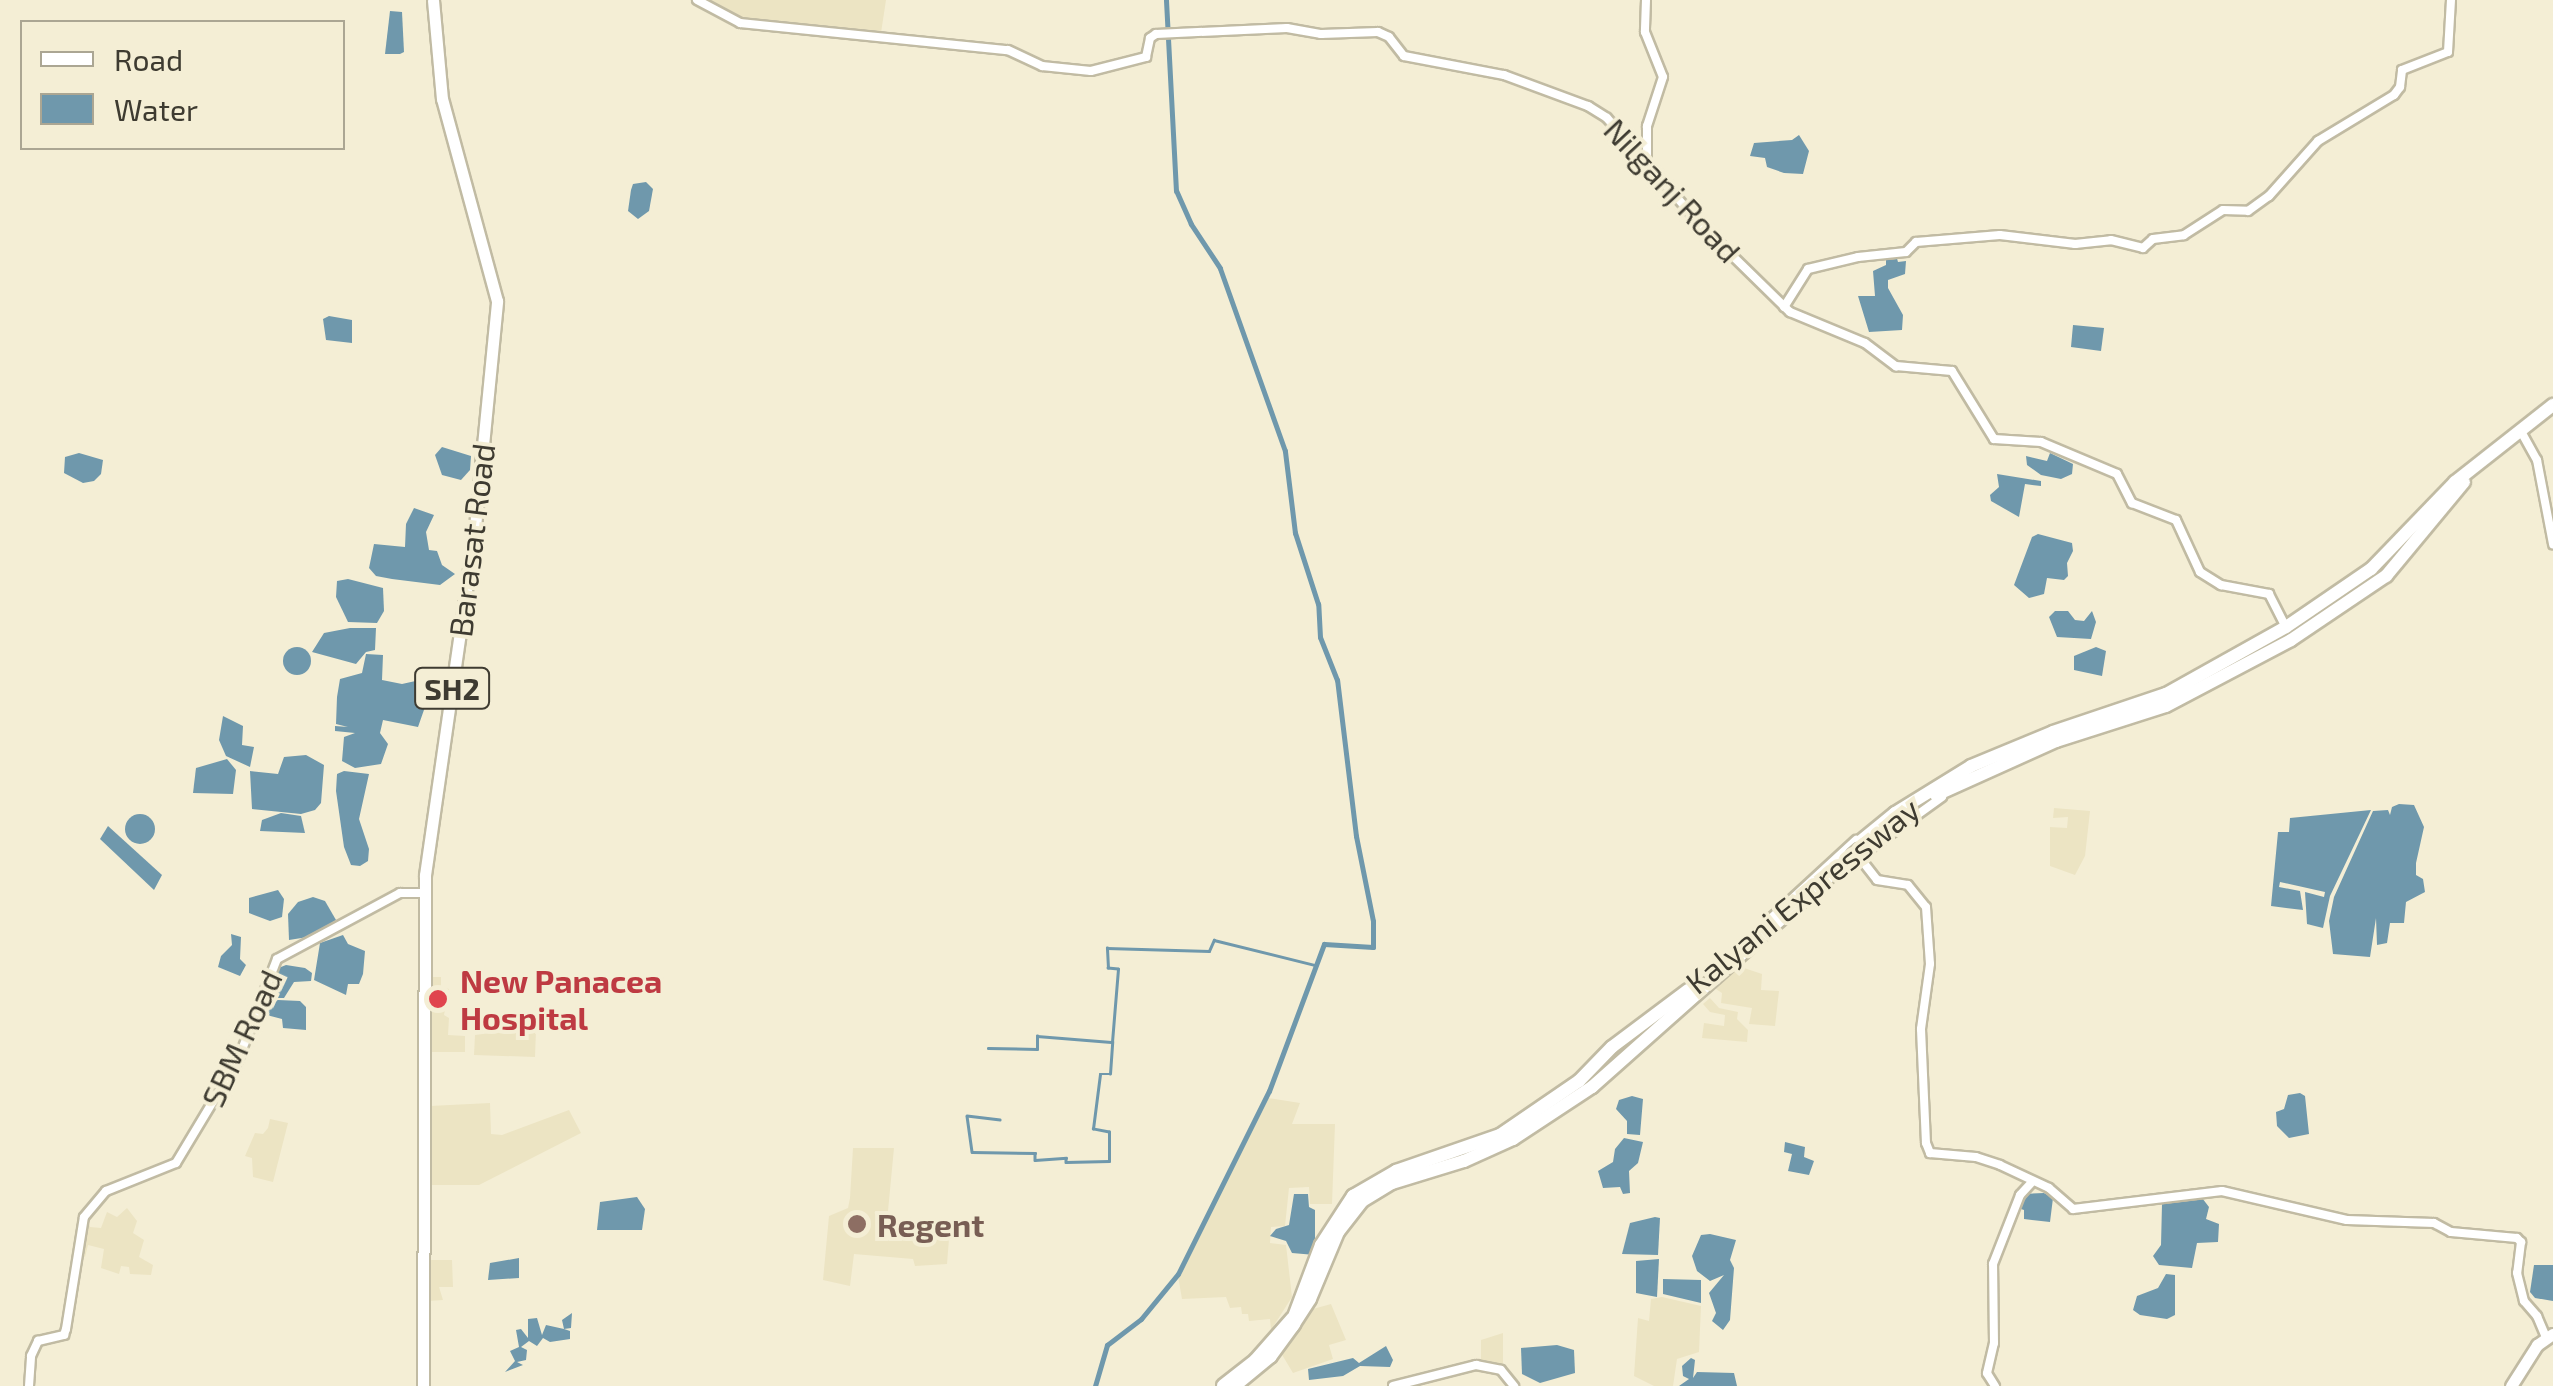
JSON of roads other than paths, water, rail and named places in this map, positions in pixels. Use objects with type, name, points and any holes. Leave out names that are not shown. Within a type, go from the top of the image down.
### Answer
[{"type":"highway","name":"Kalyani Expressway","points":[[1227,1386],[1254,1368],[1295,1316],[1338,1232],[1362,1201],[1392,1183],[1496,1147],[1562,1108],[1622,1064],[1769,924],[1895,813],[1971,766],[2053,732],[2160,696],[2288,634],[2371,569],[2455,482],[2553,405]]},
{"type":"highway","name":"Kalyani Expressway","points":[[1854,850],[1947,790],[2056,741],[2166,706],[2386,576],[2468,477],[2553,414]]},
{"type":"main road","name":"Barasat Road","points":[[423,1386],[428,844],[475,527],[498,302],[440,90],[433,0]]},
{"type":"main road","points":[[2510,1386],[2549,1335]]},
{"type":"street","name":"Nilganj Road","points":[[697,0],[740,23],[1008,50],[1042,66],[1079,70],[1146,58],[1150,38],[1167,34],[1287,28],[1321,34],[1384,33],[1404,56],[1504,75],[1599,112],[1700,224],[1784,307],[1866,342],[1894,366],[1952,372],[1994,439],[2041,442],[2116,473],[2132,502],[2176,520],[2200,572],[2222,585],[2271,595],[2288,634]]},
{"type":"street","points":[[1646,0],[1645,32],[1663,77],[1647,128],[1646,162]]},
{"type":"street","points":[[1784,307],[1808,269],[1858,256],[1906,252],[1916,242],[2000,235],[2075,244],[2110,240],[2143,248],[2153,239],[2184,235],[2223,210],[2248,210],[2269,196],[2318,140],[2398,92],[2399,72],[2448,52],[2451,0]]},
{"type":"street","points":[[2523,435],[2540,472],[2553,544]]},
{"type":"street","points":[[1854,850],[1878,881],[1908,885],[1926,907],[1930,964],[1921,1029],[1927,1151],[1976,1157],[2049,1188],[2072,1208],[2222,1191],[2334,1218],[2434,1223],[2451,1232],[2517,1238],[2521,1242],[2517,1272],[2524,1302],[2549,1335]]},
{"type":"street","name":"SBM Road","points":[[29,1386],[38,1341],[64,1336],[71,1274],[84,1218],[98,1197],[176,1163],[188,1147],[238,1060],[277,958],[400,892],[426,894]]},
{"type":"street","points":[[1994,1386],[1987,1373],[1994,1343],[1993,1264],[2020,1195],[2031,1183]]},
{"type":"street","name":"Kalyani Expressway","points":[[1215,1386],[1250,1362],[1295,1316]]},
{"type":"street","name":"Kalyani Expressway","points":[[1238,1386],[1272,1358],[1295,1316]]},
{"type":"street","points":[[1393,1386],[1476,1365],[1501,1370],[1514,1386]]},
{"type":"water","points":[[390,11],[402,12],[404,52],[400,54],[385,54]]},
{"type":"water","points":[[1799,135],[1809,151],[1803,174],[1784,173],[1767,167],[1765,158],[1750,156],[1754,143],[1792,140]]},
{"type":"water","points":[[646,182],[653,189],[649,211],[638,219],[628,211],[631,190],[633,184]]},
{"type":"water","points":[[1896,255],[1898,262],[1906,261],[1905,274],[1888,280],[1888,288],[1903,315],[1902,330],[1869,332],[1858,296],[1875,296],[1873,271],[1886,265],[1886,256]]},
{"type":"water","points":[[329,316],[352,320],[352,343],[326,340],[323,319]]},
{"type":"water","points":[[2073,325],[2104,328],[2101,351],[2071,347]]},
{"type":"water","points":[[442,447],[471,456],[470,470],[461,480],[442,475],[435,455]]},
{"type":"water","points":[[79,453],[103,460],[101,474],[94,481],[83,483],[64,473],[65,457]]},
{"type":"water","points":[[2050,453],[2073,464],[2072,474],[2061,479],[2041,475],[2027,465],[2026,456],[2047,461]]},
{"type":"water","points":[[1997,474],[2041,481],[2041,486],[2025,484],[2019,517],[1991,501],[1990,495],[1999,487]]},
{"type":"water","points":[[414,508],[434,515],[426,532],[429,550],[437,551],[442,565],[455,574],[440,585],[376,576],[369,568],[374,544],[405,547],[406,524]]},
{"type":"water","points":[[2038,534],[2072,543],[2073,551],[2067,563],[2068,576],[2064,580],[2047,578],[2044,594],[2029,598],[2014,585],[2032,537]]},
{"type":"water","points":[[348,579],[383,588],[384,611],[377,623],[348,622],[336,597],[337,581]]},
{"type":"water","points":[[2055,611],[2068,611],[2075,620],[2084,621],[2092,611],[2096,622],[2091,639],[2057,637],[2049,617]]},
{"type":"water","points":[[376,628],[375,650],[366,652],[356,664],[312,652],[324,633]]},
{"type":"water","points":[[297,647],[307,651],[311,661],[307,671],[297,675],[287,671],[283,661],[287,651]]},
{"type":"water","points":[[2096,647],[2106,651],[2102,676],[2074,670],[2074,656]]},
{"type":"water","points":[[366,654],[383,655],[382,680],[402,684],[420,680],[425,707],[418,727],[383,720],[380,733],[388,744],[381,764],[355,768],[342,761],[344,737],[355,733],[335,731],[335,726],[348,727],[336,724],[337,697],[340,679],[362,673]]},
{"type":"water","points":[[223,716],[243,726],[242,745],[254,747],[250,767],[226,756],[219,740]]},
{"type":"water","points":[[306,755],[324,765],[321,803],[315,810],[301,814],[252,809],[250,771],[278,774],[284,757]]},
{"type":"water","points":[[227,759],[236,770],[233,794],[193,793],[196,768]]},
{"type":"water","points":[[337,774],[369,774],[359,819],[369,849],[368,861],[360,866],[351,865],[344,847],[336,791]]},
{"type":"water","points":[[2414,805],[2424,827],[2416,875],[2423,879],[2425,892],[2406,902],[2404,923],[2390,923],[2387,943],[2377,945],[2376,918],[2370,957],[2333,954],[2329,921],[2334,897],[2373,811],[2388,810],[2390,815],[2392,807]]},
{"type":"water","points":[[2371,810],[2330,896],[2323,928],[2307,924],[2305,892],[2324,897],[2325,892],[2280,882],[2279,887],[2300,891],[2303,910],[2271,906],[2278,832],[2289,832],[2290,818]]},
{"type":"water","points":[[281,813],[301,816],[305,833],[260,831],[262,820]]},
{"type":"water","points":[[140,814],[151,818],[155,829],[151,840],[140,844],[129,840],[125,829],[129,818]]},
{"type":"water","points":[[108,826],[162,875],[154,890],[100,839]]},
{"type":"water","points":[[278,890],[284,899],[282,917],[270,921],[249,913],[249,898]]},
{"type":"water","points":[[313,897],[325,901],[336,920],[314,936],[289,940],[288,914],[298,902]]},
{"type":"water","points":[[231,934],[241,937],[240,959],[246,965],[240,976],[218,967],[221,956],[232,945]]},
{"type":"water","points":[[343,935],[348,944],[365,951],[359,984],[348,984],[346,995],[314,980],[320,943]]},
{"type":"water","points":[[286,965],[305,968],[312,973],[311,981],[294,982],[284,998],[274,998],[270,989],[276,969]]},
{"type":"water","points":[[278,1000],[300,1001],[306,1007],[306,1030],[283,1028],[282,1019],[259,1013],[259,1008]]},
{"type":"water","points":[[2288,1095],[2305,1096],[2309,1134],[2289,1138],[2277,1126],[2276,1112],[2284,1109]]},
{"type":"water","points":[[1632,1096],[1643,1099],[1640,1135],[1627,1134],[1627,1121],[1616,1109],[1619,1100]]},
{"type":"water","points":[[1624,1138],[1643,1142],[1638,1163],[1629,1171],[1630,1193],[1623,1194],[1620,1187],[1603,1188],[1598,1171],[1613,1162],[1615,1149]]},
{"type":"water","points":[[1785,1142],[1805,1147],[1804,1157],[1814,1161],[1809,1175],[1788,1171],[1792,1154],[1784,1152]]},
{"type":"water","points":[[2044,1193],[2053,1198],[2050,1222],[2024,1219],[2024,1210],[2018,1208],[2022,1194]]},
{"type":"water","points":[[1294,1194],[1308,1194],[1309,1207],[1315,1210],[1315,1255],[1292,1253],[1286,1241],[1270,1236],[1276,1229],[1289,1225]]},
{"type":"water","points":[[2199,1194],[2209,1207],[2206,1219],[2219,1224],[2218,1242],[2197,1243],[2192,1268],[2159,1265],[2153,1256],[2161,1245],[2162,1204]]},
{"type":"water","points":[[637,1197],[645,1209],[642,1230],[597,1230],[600,1202]]},
{"type":"water","points":[[1660,1218],[1658,1255],[1622,1254],[1630,1223]]},
{"type":"water","points":[[1701,1235],[1736,1240],[1730,1260],[1734,1268],[1730,1320],[1723,1330],[1712,1321],[1716,1313],[1709,1293],[1724,1275],[1710,1281],[1697,1271],[1692,1256]]},
{"type":"water","points":[[519,1258],[519,1278],[488,1280],[490,1263]]},
{"type":"water","points":[[1659,1259],[1657,1297],[1636,1293],[1636,1261]]},
{"type":"water","points":[[2534,1265],[2553,1265],[2553,1301],[2535,1298],[2530,1292]]},
{"type":"water","points":[[2166,1274],[2175,1275],[2175,1315],[2167,1319],[2140,1315],[2133,1310],[2137,1296],[2158,1288]]},
{"type":"water","points":[[1663,1279],[1701,1280],[1701,1303],[1663,1294]]},
{"type":"water","points":[[572,1313],[571,1328],[564,1329],[562,1320]]},
{"type":"water","points":[[537,1318],[542,1335],[546,1325],[570,1331],[570,1339],[550,1342],[543,1338],[537,1346],[529,1341],[521,1347],[527,1350],[526,1360],[517,1362],[523,1365],[505,1372],[515,1361],[510,1351],[519,1347],[516,1330],[521,1329],[528,1338],[528,1319]]},
{"type":"water","points":[[1557,1345],[1574,1350],[1575,1373],[1540,1383],[1522,1374],[1521,1348]]},
{"type":"water","points":[[1386,1346],[1393,1360],[1390,1367],[1360,1366],[1343,1376],[1309,1380],[1308,1369],[1353,1358],[1359,1363]]},
{"type":"water","points":[[1691,1358],[1695,1360],[1693,1378],[1697,1372],[1734,1373],[1737,1386],[1679,1386],[1689,1379],[1683,1376],[1682,1366]]},
{"type":"waterway","points":[[1095,1386],[1107,1345],[1141,1319],[1178,1274],[1269,1091],[1324,944],[1373,947],[1373,921],[1356,836],[1337,680],[1320,637],[1318,604],[1295,533],[1285,451],[1220,268],[1191,224],[1176,191],[1166,0]]},
{"type":"waterway","points":[[1000,1120],[967,1116],[972,1152],[1035,1153],[1035,1160],[1109,1161],[1109,1132],[1093,1129],[1100,1074],[1110,1074],[1118,969],[1108,968],[1107,948],[1209,951],[1214,940],[1315,965]]},
{"type":"waterway","points":[[988,1048],[1037,1049],[1037,1036],[1111,1042]]},
{"type":"place","name":"New Panacea Hospital","points":[[438,999]]},
{"type":"place","name":"Regent","points":[[857,1224]]}]
